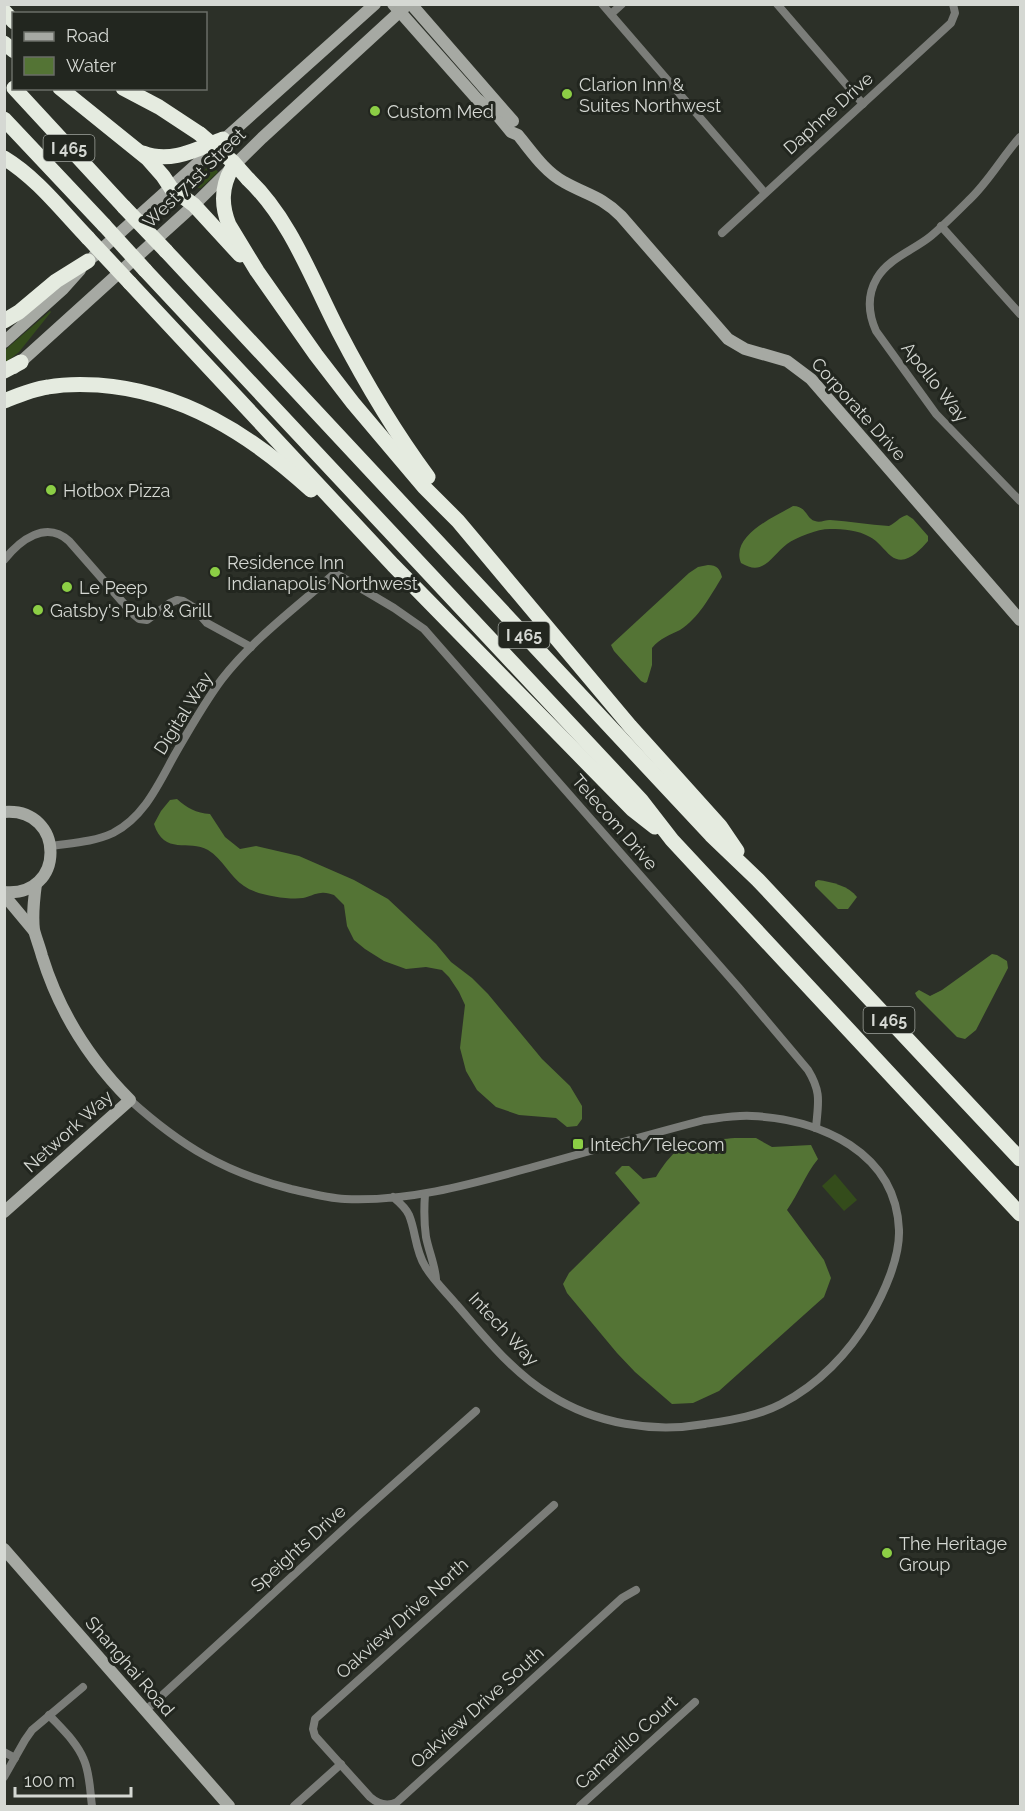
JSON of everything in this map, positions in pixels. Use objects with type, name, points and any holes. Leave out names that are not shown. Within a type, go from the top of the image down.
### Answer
[{"type":"highway","name":"I 465","points":[[16,90],[703,827],[758,880],[1020,1159]]},
{"type":"highway","points":[[62,90],[137,150],[154,166],[171,188],[194,205],[236,252],[257,271]]},
{"type":"highway","points":[[127,90],[159,106],[200,134],[227,157],[265,198],[285,226],[369,387],[458,521]]},
{"type":"highway","name":"I 465","points":[[4,119],[641,800],[672,840],[1020,1214]]},
{"type":"highway","points":[[137,150],[151,156],[171,158],[224,139]]},
{"type":"highway","points":[[4,158],[33,180],[393,565],[632,809],[672,840]]},
{"type":"highway","points":[[232,168],[223,190],[222,200],[226,216],[257,271],[311,348],[353,404],[424,487],[458,521],[630,726],[720,826],[758,880]]},
{"type":"highway","points":[[4,321],[19,312],[56,281],[88,261]]},
{"type":"highway","points":[[4,371],[21,362]]},
{"type":"highway","points":[[4,401],[45,387],[82,385],[125,388],[156,395],[207,415],[262,449],[393,565]]},
{"type":"highway","points":[[4,408],[41,394],[82,385]]},
{"type":"street","name":"West 71st Street","points":[[4,342],[63,289],[88,261],[375,4]]},
{"type":"street","points":[[602,4],[765,193]]},
{"type":"street","points":[[611,14],[622,4]]},
{"type":"street","points":[[777,4],[863,104]]},
{"type":"street","name":"Daphne Drive","points":[[722,233],[951,23],[955,17],[953,4]]},
{"type":"street","name":"West 71st Street","points":[[4,377],[194,205],[403,6]]},
{"type":"street","name":"Corporate Drive","points":[[403,6],[517,125],[518,135],[554,175],[602,200],[624,218],[732,343],[787,361],[811,379],[1020,620]]},
{"type":"street","points":[[1020,137],[970,200],[941,226],[1020,314]]},
{"type":"street","name":"Apollo Way","points":[[941,226],[923,242],[886,266],[875,281],[870,298],[870,313],[876,331],[930,407],[1020,501]]},
{"type":"street","points":[[4,560],[31,536],[41,531],[54,532],[69,542],[139,619],[147,620],[171,603],[177,600],[183,601],[193,607],[207,622],[251,647]]},
{"type":"street","name":"Digital Way","points":[[51,846],[108,835],[135,818],[150,800],[186,735],[222,679],[251,647],[335,573]]},
{"type":"street","name":"Telecom Drive","points":[[335,573],[424,629],[731,980],[808,1070],[816,1083],[819,1098],[816,1128]]},
{"type":"street","points":[[4,812],[20,813],[35,820],[45,831],[51,846],[49,866],[44,876],[36,884],[23,891],[4,894]]},
{"type":"street","points":[[36,884],[33,908],[34,931],[49,978],[68,1018],[98,1064],[130,1100]]},
{"type":"street","points":[[4,894],[34,931]]},
{"type":"street","name":"Intech Way","points":[[130,1100],[163,1129],[192,1149],[229,1169],[286,1188],[351,1199],[425,1194],[463,1187],[715,1118],[765,1116],[816,1128],[840,1138],[865,1156],[884,1177],[899,1231],[886,1286],[859,1336],[837,1362],[809,1386],[771,1409],[731,1420],[684,1428],[651,1427],[621,1423],[591,1414],[552,1397],[515,1369],[501,1356],[425,1267],[409,1214],[393,1197]]},
{"type":"street","name":"Network Way","points":[[4,1212],[130,1100]]},
{"type":"street","points":[[425,1194],[426,1235],[436,1280]]},
{"type":"street","name":"Speights Drive","points":[[145,1711],[359,1515],[476,1412]]},
{"type":"street","name":"Oakview Drive North","points":[[341,1764],[314,1732],[315,1719],[554,1505]]},
{"type":"street","name":"Shanghai Road","points":[[5,1550],[229,1806]]},
{"type":"street","name":"Oakview Drive South","points":[[341,1764],[375,1801],[387,1805],[397,1802],[622,1598],[636,1590]]},
{"type":"street","points":[[4,1777],[32,1730],[83,1687]]},
{"type":"street","name":"Camarillo Court","points":[[580,1806],[695,1702]]},
{"type":"street","points":[[49,1715],[83,1756],[88,1772],[92,1806]]},
{"type":"street","points":[[4,1752],[15,1758]]},
{"type":"street","points":[[294,1806],[341,1764]]},
{"type":"shaded area","points":[[211,164],[218,172],[201,188],[196,188],[193,185],[194,180]]},
{"type":"shaded area","points":[[50,311],[19,352],[5,363],[4,351]]},
{"type":"shaded area","points":[[835,1174],[857,1200],[844,1211],[822,1186]]},
{"type":"water","points":[[793,506],[801,508],[812,520],[819,522],[830,520],[889,526],[907,515],[928,536],[928,541],[911,556],[901,560],[891,556],[876,541],[856,531],[825,529],[791,541],[761,566],[749,567],[741,563],[739,553],[748,536],[765,522]]},
{"type":"water","points":[[708,565],[718,568],[722,577],[693,620],[652,648],[652,665],[647,682],[641,681],[611,645],[689,573],[698,567]]},
{"type":"water","points":[[177,799],[192,810],[210,814],[225,837],[240,849],[256,846],[299,856],[354,880],[388,899],[436,944],[451,962],[488,994],[542,1059],[570,1086],[582,1106],[582,1119],[577,1126],[567,1127],[556,1118],[519,1115],[496,1107],[477,1090],[466,1071],[460,1048],[465,1005],[449,977],[442,970],[426,967],[406,969],[384,961],[365,949],[354,940],[347,926],[344,905],[334,895],[323,893],[303,898],[289,898],[256,892],[239,882],[208,850],[164,840],[158,834],[154,824],[170,800]]},
{"type":"water","points":[[818,880],[845,887],[857,897],[848,909],[838,909],[815,886]]},
{"type":"water","points":[[992,954],[1007,961],[1008,968],[976,1030],[965,1039],[957,1037],[915,993],[919,990],[930,996],[942,990]]},
{"type":"water","points":[[735,1138],[756,1138],[772,1147],[811,1145],[818,1159],[787,1210],[824,1260],[831,1278],[824,1297],[719,1391],[693,1403],[672,1404],[617,1353],[567,1293],[563,1284],[569,1273],[640,1203],[615,1173],[622,1166],[629,1166],[643,1179],[656,1177],[673,1155],[689,1144]]},
{"type":"place","name":"Clarion Inn & Suites Northwest","points":[[567,94]]},
{"type":"place","name":"Custom Med","points":[[375,111]]},
{"type":"place","name":"Hotbox Pizza","points":[[51,490]]},
{"type":"place","name":"Residence Inn Indianapolis Northwest","points":[[215,572]]},
{"type":"place","name":"Le Peep","points":[[67,587]]},
{"type":"place","name":"Gatsby's Pub & Grill","points":[[38,610]]},
{"type":"place","name":"Intech/Telecom","points":[[578,1144]]},
{"type":"place","name":"The Heritage Group","points":[[887,1553]]}]
